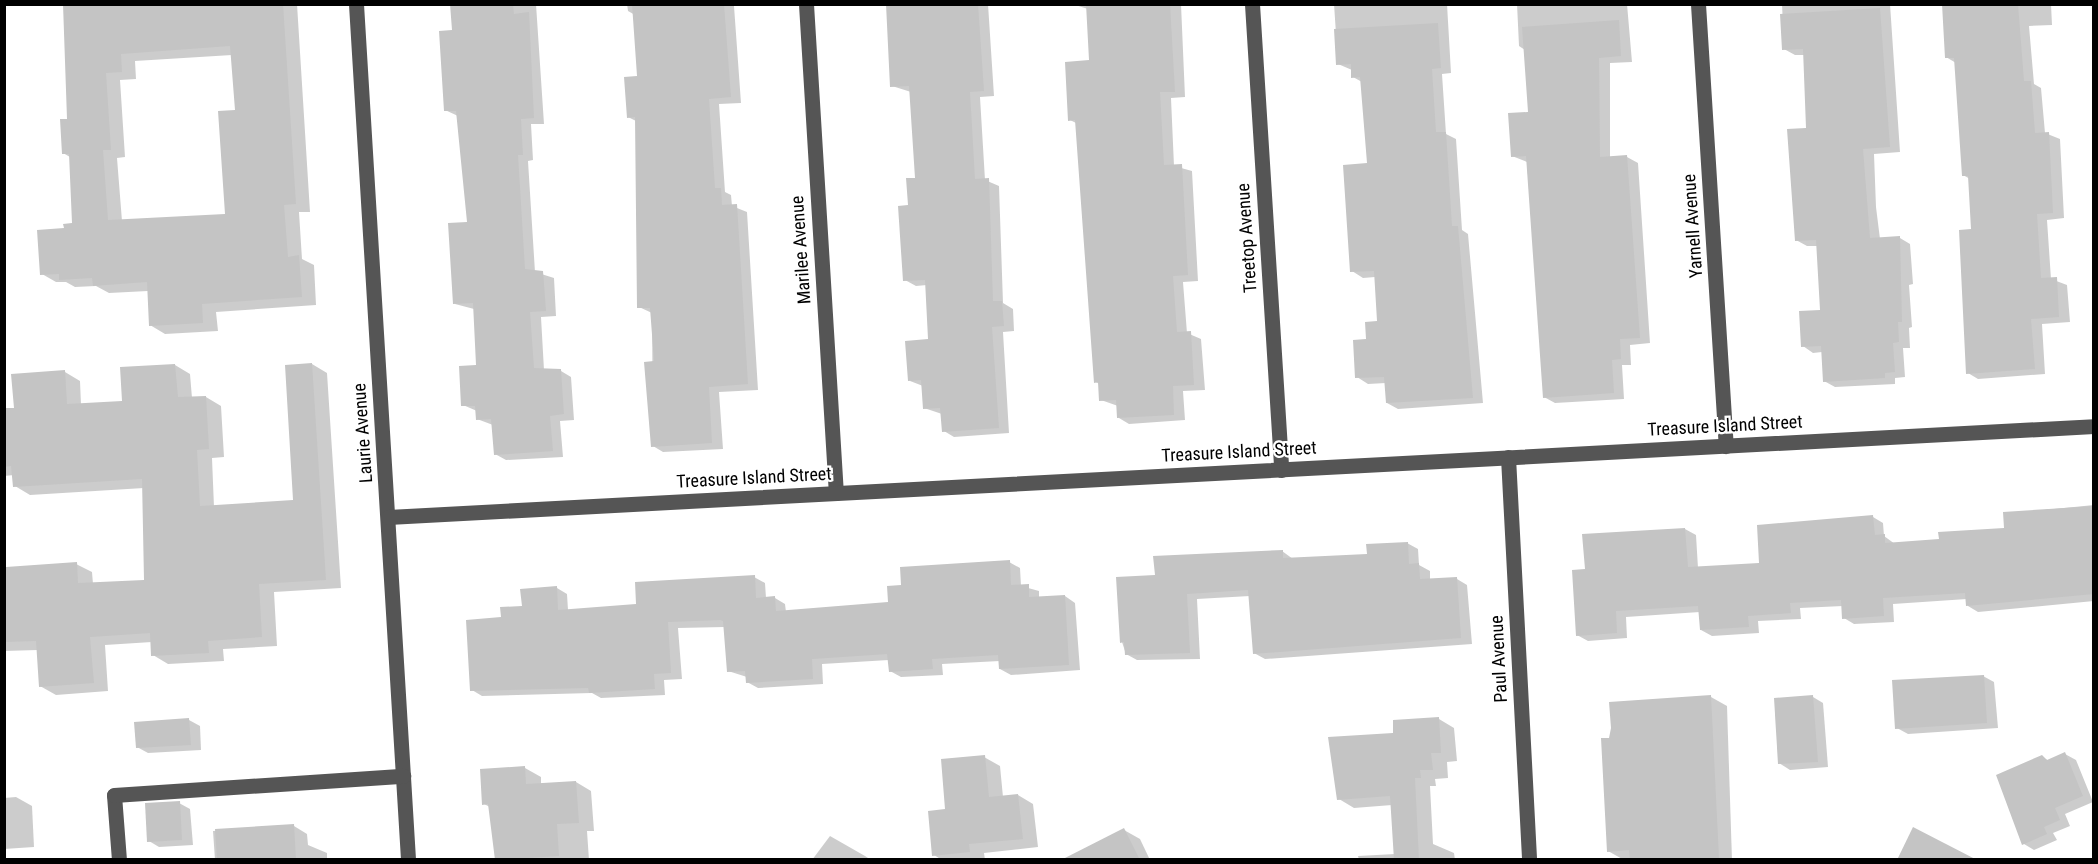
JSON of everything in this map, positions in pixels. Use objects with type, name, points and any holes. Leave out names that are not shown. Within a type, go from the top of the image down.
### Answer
[{"type":"street","name":"Laurie Avenue","points":[[356,4],[408,860]]},
{"type":"street","name":"Marilee Avenue","points":[[806,4],[836,493]]},
{"type":"street","name":"Treetop Avenue","points":[[1252,4],[1281,470]]},
{"type":"street","name":"Yarnell Avenue","points":[[1698,4],[1726,446]]},
{"type":"street","name":"Treasure Island Street","points":[[388,517],[2094,426]]},
{"type":"street","name":"Paul Avenue","points":[[1508,457],[1529,860]]},
{"type":"street","points":[[118,860],[114,795],[403,776]]},
{"type":"building","points":[[63,4],[283,4],[296,204],[284,205],[288,257],[299,255],[302,297],[202,304],[203,323],[149,326],[147,282],[93,286],[92,278],[59,280],[59,274],[40,275],[37,230],[64,228],[63,224],[72,223],[69,154],[62,154],[60,119],[67,119]],"holes":[[[230,46],[235,110],[218,111],[225,214],[108,220],[103,150],[111,150],[106,73],[122,72],[121,54]]]},
{"type":"building","points":[[450,4],[513,4],[514,14],[529,12],[534,118],[521,119],[523,155],[518,155],[525,269],[543,271],[546,311],[530,312],[534,368],[561,369],[564,414],[550,416],[553,451],[494,455],[491,419],[476,420],[475,406],[461,406],[459,366],[476,365],[473,303],[453,304],[448,223],[467,222],[456,111],[444,111],[439,31],[452,30]]},
{"type":"building","points":[[632,4],[724,4],[731,97],[709,99],[715,188],[721,188],[722,205],[737,204],[748,384],[709,387],[712,443],[651,447],[644,362],[654,361],[650,308],[637,308],[635,117],[627,118],[624,77],[637,76]]},
{"type":"building","points":[[886,4],[978,4],[984,91],[970,92],[975,179],[989,178],[993,301],[1002,301],[1004,326],[992,327],[999,428],[942,432],[940,408],[923,409],[921,380],[908,381],[905,341],[928,339],[925,280],[903,281],[898,206],[908,205],[906,178],[915,178],[909,86],[890,87]]},
{"type":"building","points":[[1086,4],[1170,4],[1175,92],[1160,92],[1164,165],[1182,164],[1188,275],[1173,276],[1177,332],[1191,331],[1194,385],[1173,386],[1174,415],[1117,418],[1116,400],[1099,401],[1098,382],[1094,383],[1075,120],[1068,121],[1065,62],[1089,60]]},
{"type":"building","points":[[1942,4],[2018,4],[2024,81],[2031,81],[2035,133],[2049,132],[2053,213],[2037,214],[2041,278],[2057,277],[2059,317],[2031,319],[2035,369],[1966,374],[1959,230],[1971,229],[1968,176],[1962,176],[1954,58],[1945,58]]},
{"type":"building","points":[[1880,8],[1890,147],[1863,149],[1870,238],[1900,236],[1902,322],[1898,322],[1899,342],[1893,343],[1895,372],[1885,373],[1885,378],[1823,382],[1821,346],[1801,347],[1799,311],[1820,310],[1816,240],[1795,241],[1787,129],[1806,128],[1803,49],[1782,50],[1780,14]]},
{"type":"building","points":[[1619,20],[1621,56],[1599,58],[1600,157],[1627,155],[1640,338],[1620,339],[1621,359],[1612,360],[1614,393],[1543,398],[1526,156],[1511,157],[1508,113],[1528,112],[1522,27]]},
{"type":"building","points":[[1438,23],[1441,68],[1432,69],[1436,132],[1446,132],[1452,226],[1458,226],[1473,398],[1386,403],[1384,377],[1355,378],[1353,340],[1366,339],[1365,322],[1377,321],[1374,271],[1350,272],[1343,165],[1367,163],[1360,77],[1351,78],[1351,64],[1336,65],[1334,29]]},
{"type":"building","points":[[312,363],[326,580],[259,584],[262,637],[208,641],[209,653],[151,656],[150,633],[90,637],[94,683],[39,687],[36,641],[4,642],[6,567],[77,562],[78,583],[144,580],[142,479],[13,487],[11,466],[4,467],[4,408],[14,408],[11,374],[65,370],[67,404],[122,401],[120,367],[175,364],[178,397],[206,396],[209,449],[197,450],[200,506],[293,500],[285,365]]},
{"type":"building","points":[[2094,506],[2094,594],[1966,606],[1965,593],[1883,598],[1884,616],[1842,619],[1841,600],[1790,603],[1791,613],[1748,616],[1749,627],[1700,630],[1698,606],[1616,611],[1617,633],[1576,636],[1572,570],[1585,569],[1582,534],[1685,528],[1688,567],[1759,563],[1757,525],[1873,515],[1875,535],[1885,534],[1885,543],[1939,539],[1938,532],[2004,528],[2003,512]]},
{"type":"building","points":[[1408,542],[1409,564],[1419,563],[1420,579],[1457,577],[1461,638],[1253,654],[1248,590],[1187,594],[1190,653],[1125,655],[1124,642],[1120,643],[1116,577],[1155,575],[1153,556],[1283,550],[1283,558],[1367,554],[1366,544]]},
{"type":"building","points":[[1010,560],[1011,585],[1029,584],[1029,597],[1065,595],[1069,665],[999,669],[998,655],[932,659],[933,669],[889,672],[887,654],[812,659],[813,679],[746,683],[745,671],[727,672],[723,621],[668,622],[671,673],[654,674],[655,689],[589,693],[588,688],[470,691],[466,620],[501,617],[500,607],[522,606],[520,589],[557,586],[558,610],[636,604],[635,582],[755,575],[756,598],[775,596],[776,611],[888,602],[887,586],[901,585],[900,567]]},
{"type":"building","points":[[1984,675],[1987,723],[1895,729],[1892,680]]},
{"type":"building","points":[[1711,695],[1719,858],[1630,860],[1629,850],[1607,852],[1601,738],[1609,738],[1611,728],[1609,702]]},
{"type":"building","points":[[1813,695],[1818,762],[1778,764],[1774,698]]},
{"type":"building","points":[[1439,717],[1441,753],[1431,753],[1433,770],[1420,770],[1421,778],[1415,778],[1419,860],[1394,860],[1390,796],[1337,800],[1328,737],[1393,733],[1393,720]]},
{"type":"building","points":[[189,718],[191,745],[136,748],[134,722]]},
{"type":"building","points":[[2065,752],[2083,796],[2055,808],[2060,820],[2044,827],[2047,834],[2022,845],[1996,775],[2042,755],[2047,760]]},
{"type":"building","points":[[985,755],[989,797],[1018,794],[1023,839],[969,844],[970,852],[932,856],[928,811],[945,809],[941,759]]},
{"type":"building","points":[[525,766],[526,784],[576,781],[579,823],[557,824],[559,856],[495,860],[488,804],[482,805],[480,769]]},
{"type":"building","points":[[180,801],[182,840],[147,842],[145,803]]},
{"type":"building","points":[[294,824],[296,860],[217,860],[215,829]]},
{"type":"building","points":[[1913,827],[1977,860],[1897,860]]},
{"type":"building","points":[[1124,828],[1140,860],[1061,860]]}]
